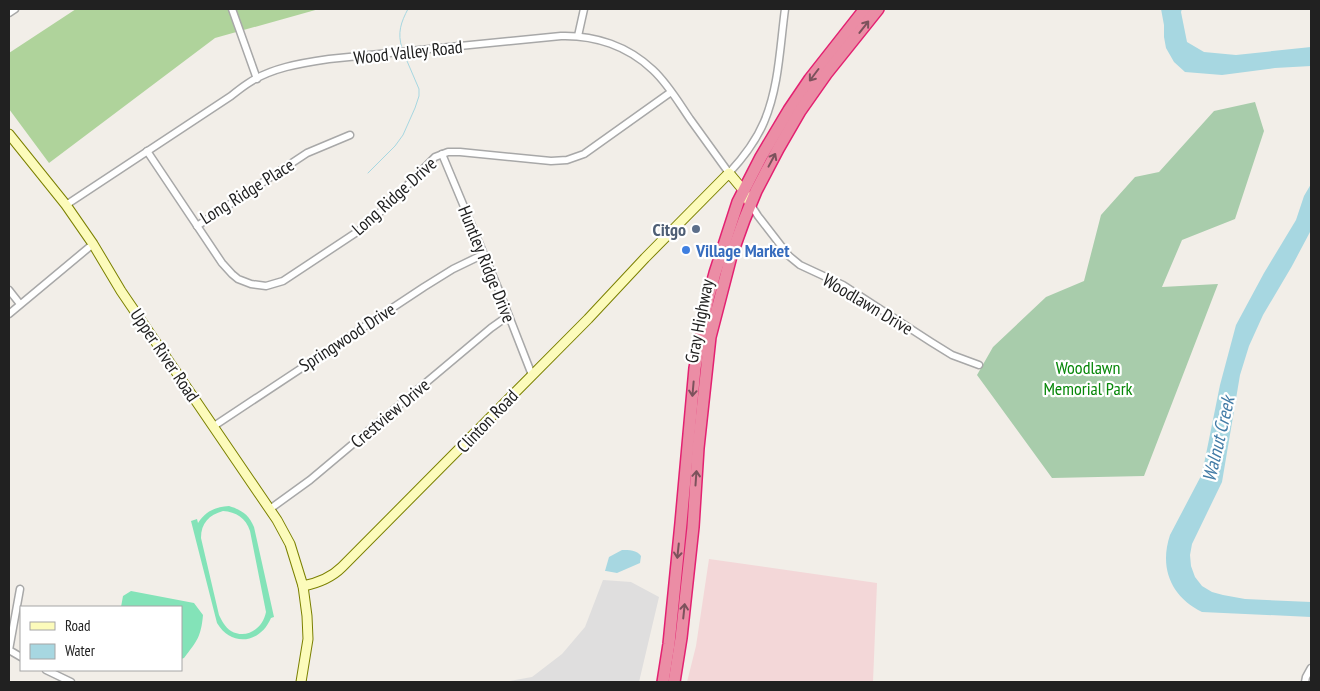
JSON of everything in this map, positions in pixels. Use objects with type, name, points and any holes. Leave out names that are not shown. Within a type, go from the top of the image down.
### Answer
[{"type":"highway","name":"Gray Highway","points":[[663,682],[669,644],[695,368],[714,273],[738,202],[761,157],[810,79],[865,9]]},
{"type":"highway","name":"Gray Highway","points":[[674,682],[681,638],[693,527],[698,448],[710,337],[731,256],[750,204],[800,110],[878,9]]},
{"type":"street","points":[[9,13],[15,9]]},
{"type":"street","points":[[232,9],[257,79]]},
{"type":"street","points":[[578,36],[584,9]]},
{"type":"street","points":[[750,204],[744,190],[729,173],[741,160],[758,134],[772,102],[785,9]]},
{"type":"street","name":"Wood Valley Road","points":[[66,205],[248,84],[276,71],[291,66],[329,59],[551,37],[578,36],[603,41],[636,56],[653,70],[671,92],[729,173]]},
{"type":"street","name":"Long Ridge Drive","points":[[198,226],[222,263],[238,279],[251,284],[266,286],[274,284],[283,281],[360,230],[387,206],[428,162],[435,157],[442,154],[460,152],[551,161],[567,160],[584,154],[671,92]]},
{"type":"street","name":"Upper River Road","points":[[9,134],[66,205],[93,244],[121,291],[270,509],[288,539],[303,586]]},
{"type":"street","name":"Long Ridge Place","points":[[147,151],[198,226],[307,153],[350,135]]},
{"type":"street","name":"Huntley Ridge Drive","points":[[442,154],[532,375]]},
{"type":"street","name":"Clinton Road","points":[[303,586],[315,584],[335,574],[588,319],[729,173]]},
{"type":"street","name":"Woodlawn Drive","points":[[750,204],[784,249],[800,266],[844,285],[952,355],[979,365]]},
{"type":"street","points":[[9,314],[93,244]]},
{"type":"street","name":"Springwood Drive","points":[[214,426],[431,283],[453,269],[484,254]]},
{"type":"street","points":[[9,290],[20,304]]},
{"type":"street","name":"Crestview Drive","points":[[270,509],[310,480],[508,316]]},
{"type":"street","points":[[301,682],[308,640],[303,586]]},
{"type":"street","points":[[20,589],[9,650],[20,656]]},
{"type":"street","points":[[1306,682],[1306,677],[1311,668]]},
{"type":"street","points":[[48,671],[71,682]]},
{"type":"shaded area","points":[[709,559],[877,583],[873,682],[687,682],[696,646]]},
{"type":"shaded area","points":[[603,580],[631,582],[659,597],[639,682],[504,682],[532,677],[562,654],[585,627]]},
{"type":"green space","points":[[76,9],[319,9],[215,38],[49,163],[9,109],[9,53]]},
{"type":"green space","name":"Woodlawn Memorial Park","points":[[1255,102],[1264,131],[1235,219],[1182,240],[1162,287],[1218,284],[1144,476],[1052,478],[977,375],[993,347],[1046,297],[1084,281],[1101,215],[1135,177],[1159,172],[1214,111]]},
{"type":"green space","points":[[229,506],[241,511],[250,519],[254,527],[274,617],[271,618],[260,633],[245,639],[237,639],[230,636],[217,623],[191,521],[197,519],[198,523],[208,513]],"holes":[[[223,511],[236,514],[243,519],[250,531],[266,612],[262,623],[258,627],[253,631],[243,634],[231,631],[219,615],[201,538],[202,528],[210,517]]]},
{"type":"green space","points":[[131,591],[194,603],[203,615],[201,629],[198,638],[184,658],[182,659],[182,606],[121,606],[123,596]]},
{"type":"water","points":[[1161,9],[1182,9],[1187,42],[1204,52],[1236,55],[1311,47],[1311,66],[1275,68],[1222,75],[1185,72],[1174,62],[1166,48]]},
{"type":"water","name":"Walnut Creek","points":[[1311,184],[1310,232],[1263,315],[1249,346],[1240,375],[1222,482],[1192,544],[1190,555],[1195,577],[1202,586],[1212,592],[1245,599],[1311,602],[1311,617],[1202,612],[1182,598],[1170,580],[1166,559],[1170,535],[1202,474],[1220,385],[1236,325],[1296,220],[1304,196]]},
{"type":"water","points":[[622,550],[630,550],[637,553],[641,556],[640,563],[617,573],[605,571],[609,557]]},
{"type":"waterway","points":[[402,48],[401,28],[403,18],[408,9]]},
{"type":"waterway","points":[[368,173],[395,146],[403,135],[419,96],[419,89],[404,54]]},
{"type":"place","name":"Citgo","points":[[696,229]]},
{"type":"place","name":"Village Market","points":[[686,250]]}]
